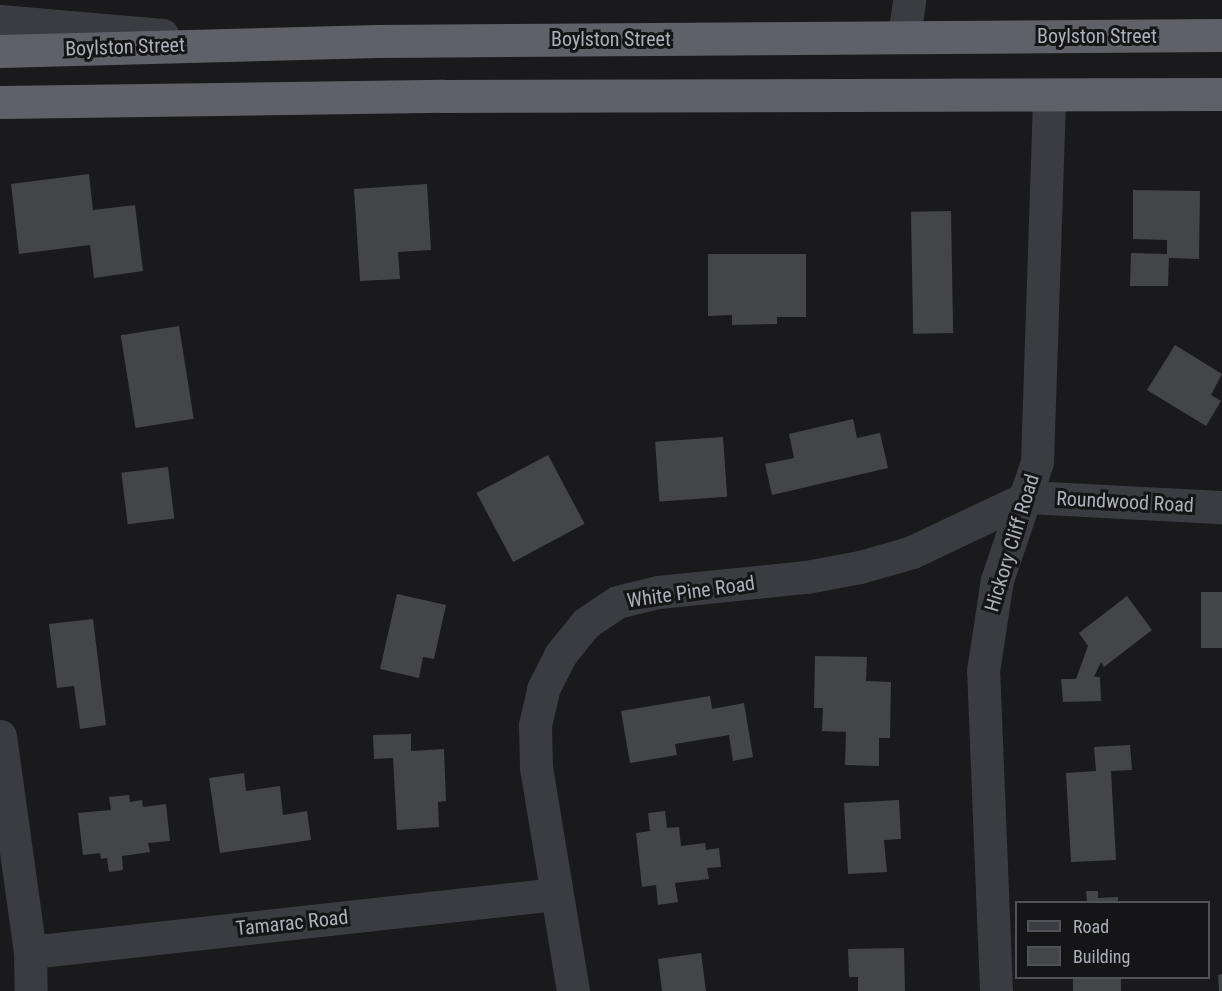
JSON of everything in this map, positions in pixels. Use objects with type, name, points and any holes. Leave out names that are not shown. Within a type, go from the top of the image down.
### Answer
[{"type":"highway","name":"Boylston Street","points":[[0,51],[247,43],[1222,35]]},
{"type":"highway","points":[[0,102],[443,96],[1222,94]]},
{"type":"street","points":[[904,37],[909,0]]},
{"type":"street","points":[[0,21],[247,43]]},
{"type":"street","name":"Hickory Cliff Road","points":[[996,991],[983,671],[997,580],[1010,536],[1028,497],[1041,426],[1049,96]]},
{"type":"street","name":"Roundwood Road","points":[[1028,497],[1222,507]]},
{"type":"street","name":"White Pine Road","points":[[573,991],[555,894],[536,767],[535,725],[543,689],[560,655],[586,623],[617,602],[658,592],[806,577],[860,567],[912,552],[1028,497]]},
{"type":"street","points":[[0,736],[30,952],[32,991]]},
{"type":"street","name":"Tamarac Road","points":[[30,952],[555,894]]},
{"type":"building","points":[[89,174],[93,210],[135,205],[143,271],[94,278],[90,245],[19,254],[11,184]]},
{"type":"building","points":[[427,184],[431,250],[398,252],[400,279],[360,281],[354,189]]},
{"type":"building","points":[[1133,190],[1200,191],[1199,259],[1169,258],[1168,286],[1130,286],[1131,253],[1167,254],[1167,240],[1133,239]]},
{"type":"building","points":[[951,211],[953,333],[913,334],[911,212]]},
{"type":"building","points":[[708,254],[806,254],[806,317],[777,317],[777,324],[732,325],[732,315],[708,316]]},
{"type":"building","points":[[179,326],[194,419],[135,428],[121,335]]},
{"type":"building","points":[[1175,345],[1222,374],[1211,395],[1221,401],[1206,426],[1147,390]]},
{"type":"building","points":[[853,419],[857,438],[880,433],[888,468],[772,495],[765,464],[794,458],[789,434]]},
{"type":"building","points":[[723,437],[727,497],[659,502],[655,442]]},
{"type":"building","points":[[548,455],[585,524],[513,562],[476,493]]},
{"type":"building","points":[[168,467],[174,519],[128,524],[121,473]]},
{"type":"building","points":[[1201,592],[1222,592],[1222,648],[1201,648]]},
{"type":"building","points":[[397,594],[446,605],[434,659],[423,657],[419,678],[380,669]]},
{"type":"building","points":[[1127,596],[1152,630],[1104,667],[1101,662],[1094,677],[1100,677],[1101,701],[1063,702],[1061,679],[1076,679],[1088,646],[1079,633]]},
{"type":"building","points":[[93,619],[106,725],[80,729],[74,686],[57,688],[49,624]]},
{"type":"building","points":[[815,656],[867,657],[866,681],[891,682],[890,738],[879,738],[879,766],[845,765],[846,732],[822,731],[823,708],[814,708]]},
{"type":"building","points":[[710,696],[712,709],[744,703],[753,757],[733,761],[729,735],[675,744],[677,755],[630,763],[621,711]]},
{"type":"building","points":[[411,734],[411,751],[444,749],[446,801],[438,802],[439,827],[397,830],[393,758],[374,759],[373,735]]},
{"type":"building","points":[[1130,745],[1132,770],[1111,771],[1116,860],[1071,862],[1066,773],[1096,771],[1094,747]]},
{"type":"building","points":[[244,773],[246,791],[280,786],[283,815],[307,811],[311,840],[220,853],[209,778]]},
{"type":"building","points":[[129,795],[130,802],[142,800],[143,807],[166,804],[170,841],[148,843],[150,852],[122,856],[123,870],[109,872],[107,858],[101,859],[100,853],[83,855],[78,813],[111,810],[109,797]]},
{"type":"building","points":[[899,800],[901,839],[884,840],[887,872],[848,874],[844,803]]},
{"type":"building","points":[[665,811],[667,828],[679,827],[681,846],[705,843],[706,850],[719,848],[721,867],[707,868],[709,879],[675,883],[678,902],[658,905],[656,885],[642,887],[636,833],[650,831],[648,813]]},
{"type":"building","points":[[1086,891],[1098,891],[1098,898],[1118,897],[1118,901],[1087,901]]},
{"type":"building","points":[[904,948],[905,991],[858,991],[858,977],[849,977],[848,949]]},
{"type":"building","points":[[701,953],[706,991],[662,991],[658,959]]},
{"type":"building","points":[[1222,974],[1222,991],[1219,991],[1218,975]]},
{"type":"building","points":[[1073,979],[1121,979],[1121,991],[1073,991]]}]
